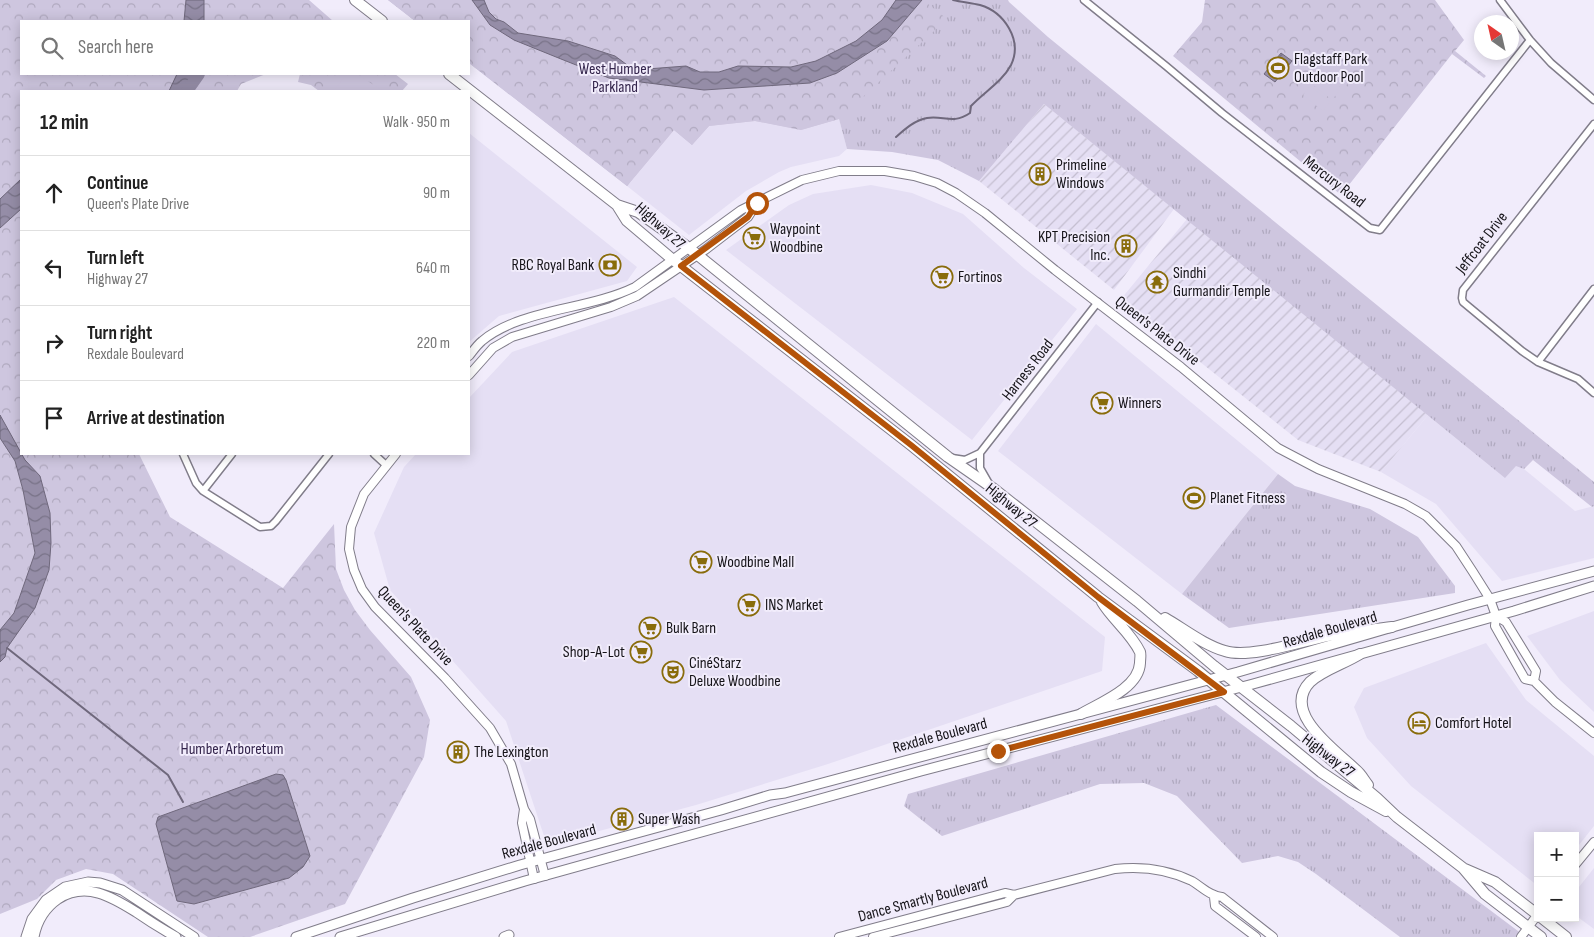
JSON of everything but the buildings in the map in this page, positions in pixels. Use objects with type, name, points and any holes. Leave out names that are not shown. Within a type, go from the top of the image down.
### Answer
[{"type":"main road","points":[[355,0],[381,20]]},
{"type":"main road","name":"Highway 27","points":[[450,75],[470,90]]},
{"type":"main road","name":"Highway 27","points":[[470,90],[617,205],[638,212],[689,248],[948,457],[994,489],[1136,601],[1377,798],[1397,817],[1463,868],[1485,894],[1541,937]]},
{"type":"main road","name":"Highway 27","points":[[617,205],[627,221],[672,259],[911,445],[1098,597],[1209,680],[1321,772],[1351,792],[1397,817]]},
{"type":"main road","name":"Rexdale Boulevard","points":[[296,937],[413,898],[531,862],[770,795],[785,793],[1209,680],[1594,571]]},
{"type":"main road","name":"Rexdale Boulevard","points":[[340,937],[534,879],[919,771],[1224,692],[1496,616],[1594,586]]},
{"type":"main road","points":[[1081,714],[1131,684],[1138,674],[1140,666],[1140,653],[1108,613],[1098,597]]},
{"type":"main road","points":[[1136,601],[1209,644],[1227,652],[1248,652],[1276,648],[1329,636],[1392,627]]},
{"type":"main road","points":[[1360,654],[1346,663],[1325,672],[1310,683],[1303,697],[1303,712],[1316,733],[1358,772],[1377,798]]},
{"type":"main road","name":"Highway 27","points":[[1463,868],[1495,882],[1534,912]]},
{"type":"main road","points":[[26,937],[32,920],[46,900],[65,888],[88,882],[100,883],[122,890],[194,937]]},
{"type":"main road","points":[[34,937],[38,924],[50,906],[68,894],[89,891],[110,896],[176,937]]},
{"type":"main road","points":[[413,898],[417,905],[417,913]]},
{"type":"main road","points":[[1547,922],[1566,937]]},
{"type":"street","name":"Mercury Road","points":[[1084,0],[1222,113],[1370,228],[1380,230],[1530,40]]},
{"type":"street","points":[[1500,0],[1530,40],[1551,63],[1594,100]]},
{"type":"street","name":"Jeffcoat Drive","points":[[1594,124],[1463,290],[1462,298],[1463,302],[1522,351],[1538,362],[1578,379],[1594,393]]},
{"type":"street","name":"Queen's Plate Drive","points":[[470,355],[481,342],[498,330],[519,320],[618,295],[634,287],[741,210],[802,180],[839,171],[885,171],[914,176],[936,183],[981,209],[1055,270],[1181,367],[1278,448],[1318,469],[1405,504],[1426,516],[1456,546],[1490,599],[1496,616],[1495,626],[1525,679],[1534,681],[1555,702],[1594,733]]},
{"type":"street","name":"Queen's Plate Drive","points":[[470,374],[494,348],[512,337],[611,307],[637,296],[748,217],[757,203]]},
{"type":"street","points":[[1538,362],[1594,289]]},
{"type":"street","name":"Harness Road","points":[[980,453],[1098,302]]},
{"type":"street","points":[[561,310],[564,321]]},
{"type":"street","points":[[948,457],[964,460],[980,453],[980,468],[994,489]]},
{"type":"street","points":[[183,455],[196,482],[203,491],[260,527],[271,526],[328,455]]},
{"type":"street","points":[[203,491],[231,455]]},
{"type":"street","points":[[375,455],[386,465]]},
{"type":"street","name":"Queen's Plate Drive","points":[[395,455],[364,494],[351,527],[349,549],[354,570],[362,589],[375,607],[445,678],[490,728],[508,758],[524,809],[530,819],[545,876]]},
{"type":"street","name":"Queen's Plate Drive","points":[[1496,616],[1506,622],[1536,671],[1534,681]]},
{"type":"street","name":"Queen's Plate Drive","points":[[524,809],[522,823],[534,879]]},
{"type":"street","points":[[1579,860],[1594,842]]},
{"type":"street","name":"Dance Smartly Boulevard","points":[[839,937],[1005,893],[1014,895],[1115,869],[1148,867],[1184,878],[1198,885],[1214,897],[1222,897],[1273,937]]},
{"type":"street","name":"Dance Smartly Boulevard","points":[[873,937],[1007,902],[1014,895]]},
{"type":"street","name":"Dance Smartly Boulevard","points":[[1214,897],[1215,906],[1256,937]]},
{"type":"street","points":[[1521,937],[1534,920]]},
{"type":"shaded area","points":[[1044,104],[1174,209],[1114,290],[979,181]]},
{"type":"shaded area","points":[[839,119],[847,149],[839,156],[791,167],[779,172],[746,191],[689,235],[627,186],[674,130],[755,121],[801,130]]},
{"type":"shaded area","points":[[470,134],[637,267],[627,281],[499,316],[470,341]]},
{"type":"shaded area","points":[[871,185],[912,193],[963,214],[1024,268],[1077,309],[972,440],[726,250],[789,205],[813,194]]},
{"type":"shaded area","points":[[1187,219],[1428,415],[1381,472],[1298,440],[1121,299]]},
{"type":"shaded area","points":[[674,297],[1105,637],[1102,671],[828,764],[696,805],[547,845],[506,721],[390,590],[374,533],[404,467],[415,455],[470,455],[470,397],[512,352]]},
{"type":"shaded area","points":[[1096,324],[1278,474],[1182,594],[998,451]]},
{"type":"shaded area","points":[[1428,415],[1505,477],[1516,465],[1524,469],[1575,511],[1594,506],[1594,558],[1502,581],[1436,504],[1381,472]]},
{"type":"shaded area","points":[[1594,611],[1594,712],[1560,680],[1527,636]]},
{"type":"shaded area","points":[[1486,643],[1526,700],[1594,756],[1594,826],[1579,845],[1579,832],[1534,832],[1534,883],[1411,786],[1367,738],[1354,707],[1364,688]]},
{"type":"shaded area","points":[[1594,868],[1594,929],[1579,918],[1579,887]]},
{"type":"green space","name":"Humber Arboretum","points":[[0,0],[309,0],[332,20],[20,20],[20,75],[264,75],[241,84],[238,90],[20,90],[20,455],[139,455],[170,517],[283,588],[334,524],[336,569],[344,590],[355,610],[370,630],[411,677],[430,720],[424,757],[345,904],[250,937],[208,937],[113,874],[86,869],[56,880],[37,899],[0,914]]},
{"type":"green space","points":[[388,0],[1008,0],[1048,37],[1594,482],[1594,506],[1592,507],[1533,460],[1524,469],[1516,466],[1505,478],[1044,104],[979,181],[938,160],[892,152],[847,149],[839,119],[801,130],[755,121],[709,126],[692,145],[674,130],[627,186],[470,64],[470,20],[414,20]]},
{"type":"green space","name":"West Humber Parkland","points":[[388,0],[923,0],[947,19],[839,119],[801,130],[755,121],[709,126],[692,145],[674,130],[627,186],[470,64],[470,20],[414,20]]},
{"type":"green space","points":[[1205,0],[1435,0],[1464,40],[1455,51],[1486,76],[1484,78],[1452,54],[1341,195],[1173,56],[1202,22]]},
{"type":"green space","points":[[1328,59],[1353,77],[1343,89],[1319,71]]},
{"type":"green space","points":[[300,75],[396,75],[408,84],[403,90],[318,90],[311,85],[298,82]]},
{"type":"green space","points":[[345,75],[359,75],[381,90],[335,90]]},
{"type":"green space","points":[[1319,75],[1339,91],[1332,100],[1312,84]]},
{"type":"green space","points":[[1310,86],[1330,102],[1323,111],[1303,95]]},
{"type":"green space","points":[[1278,474],[1295,486],[1370,509],[1418,537],[1455,586],[1455,593],[1229,628],[1182,594]]},
{"type":"green space","points":[[1216,705],[1526,937],[1400,937],[1298,862],[1278,856],[1242,863],[1177,796],[1144,783],[1100,784],[942,836],[904,806],[908,794]]},
{"type":"water","points":[[186,0],[204,0],[204,20],[184,20]]},
{"type":"water","points":[[472,0],[484,0],[489,12],[496,19],[504,22],[518,33],[568,41],[615,56],[634,70],[686,66],[700,72],[719,72],[738,66],[791,67],[816,61],[856,41],[882,20],[896,0],[922,0],[887,41],[837,73],[810,83],[704,90],[609,78],[514,40],[490,25]]},
{"type":"water","name":"Flagstaff Park Outdoor Pool","points":[[1281,53],[1292,61],[1275,82],[1264,74]]},
{"type":"water","points":[[177,75],[193,75],[187,90],[169,90]]},
{"type":"water","points":[[20,180],[20,210],[0,228],[0,199]]},
{"type":"water","points":[[0,415],[20,451],[20,455],[22,455],[40,476],[50,513],[51,543],[49,570],[35,608],[7,648],[5,657],[0,662],[0,630],[14,613],[35,553],[23,490],[15,461],[0,438]]},
{"type":"water","points":[[276,774],[283,775],[286,780],[310,856],[303,867],[289,878],[194,904],[177,901],[156,824],[158,817]]},
{"type":"waterway","points":[[896,137],[910,125],[923,119],[933,117],[948,119],[964,117],[970,113],[971,106],[998,82],[1011,65],[1015,46],[1013,37],[1004,20],[980,5],[953,0]]},
{"type":"waterway","points":[[188,90],[198,75]]},
{"type":"waterway","points":[[7,648],[168,775],[183,802]]},
{"type":"place","name":"Flagstaff Park Outdoor Pool","points":[[1278,68]]},
{"type":"place","name":"Primeline Windows","points":[[1040,174]]},
{"type":"place","name":"Waypoint Woodbine","points":[[754,238]]},
{"type":"place","name":"KPT Precision Inc.","points":[[1126,246]]},
{"type":"place","name":"RBC Royal Bank","points":[[610,265]]},
{"type":"place","name":"Fortinos","points":[[942,277]]},
{"type":"place","name":"Sindhi Gurmandir Temple","points":[[1157,282]]},
{"type":"place","name":"Winners","points":[[1102,403]]},
{"type":"place","name":"Planet Fitness","points":[[1194,498]]},
{"type":"place","name":"Woodbine Mall","points":[[701,562]]},
{"type":"place","name":"INS Market","points":[[749,605]]},
{"type":"place","name":"Bulk Barn","points":[[650,628]]},
{"type":"place","name":"Shop-A-Lot","points":[[641,652]]},
{"type":"place","name":"CinéStarz Deluxe Woodbine","points":[[673,672]]},
{"type":"place","name":"Comfort Hotel","points":[[1419,723]]},
{"type":"place","name":"The Lexington","points":[[458,752]]},
{"type":"place","name":"Super Wash","points":[[622,819]]},
{"type":"route","points":[[757,203],[748,217],[681,266],[841,389],[1098,597],[1198,670],[1224,692],[998,751]]}]
